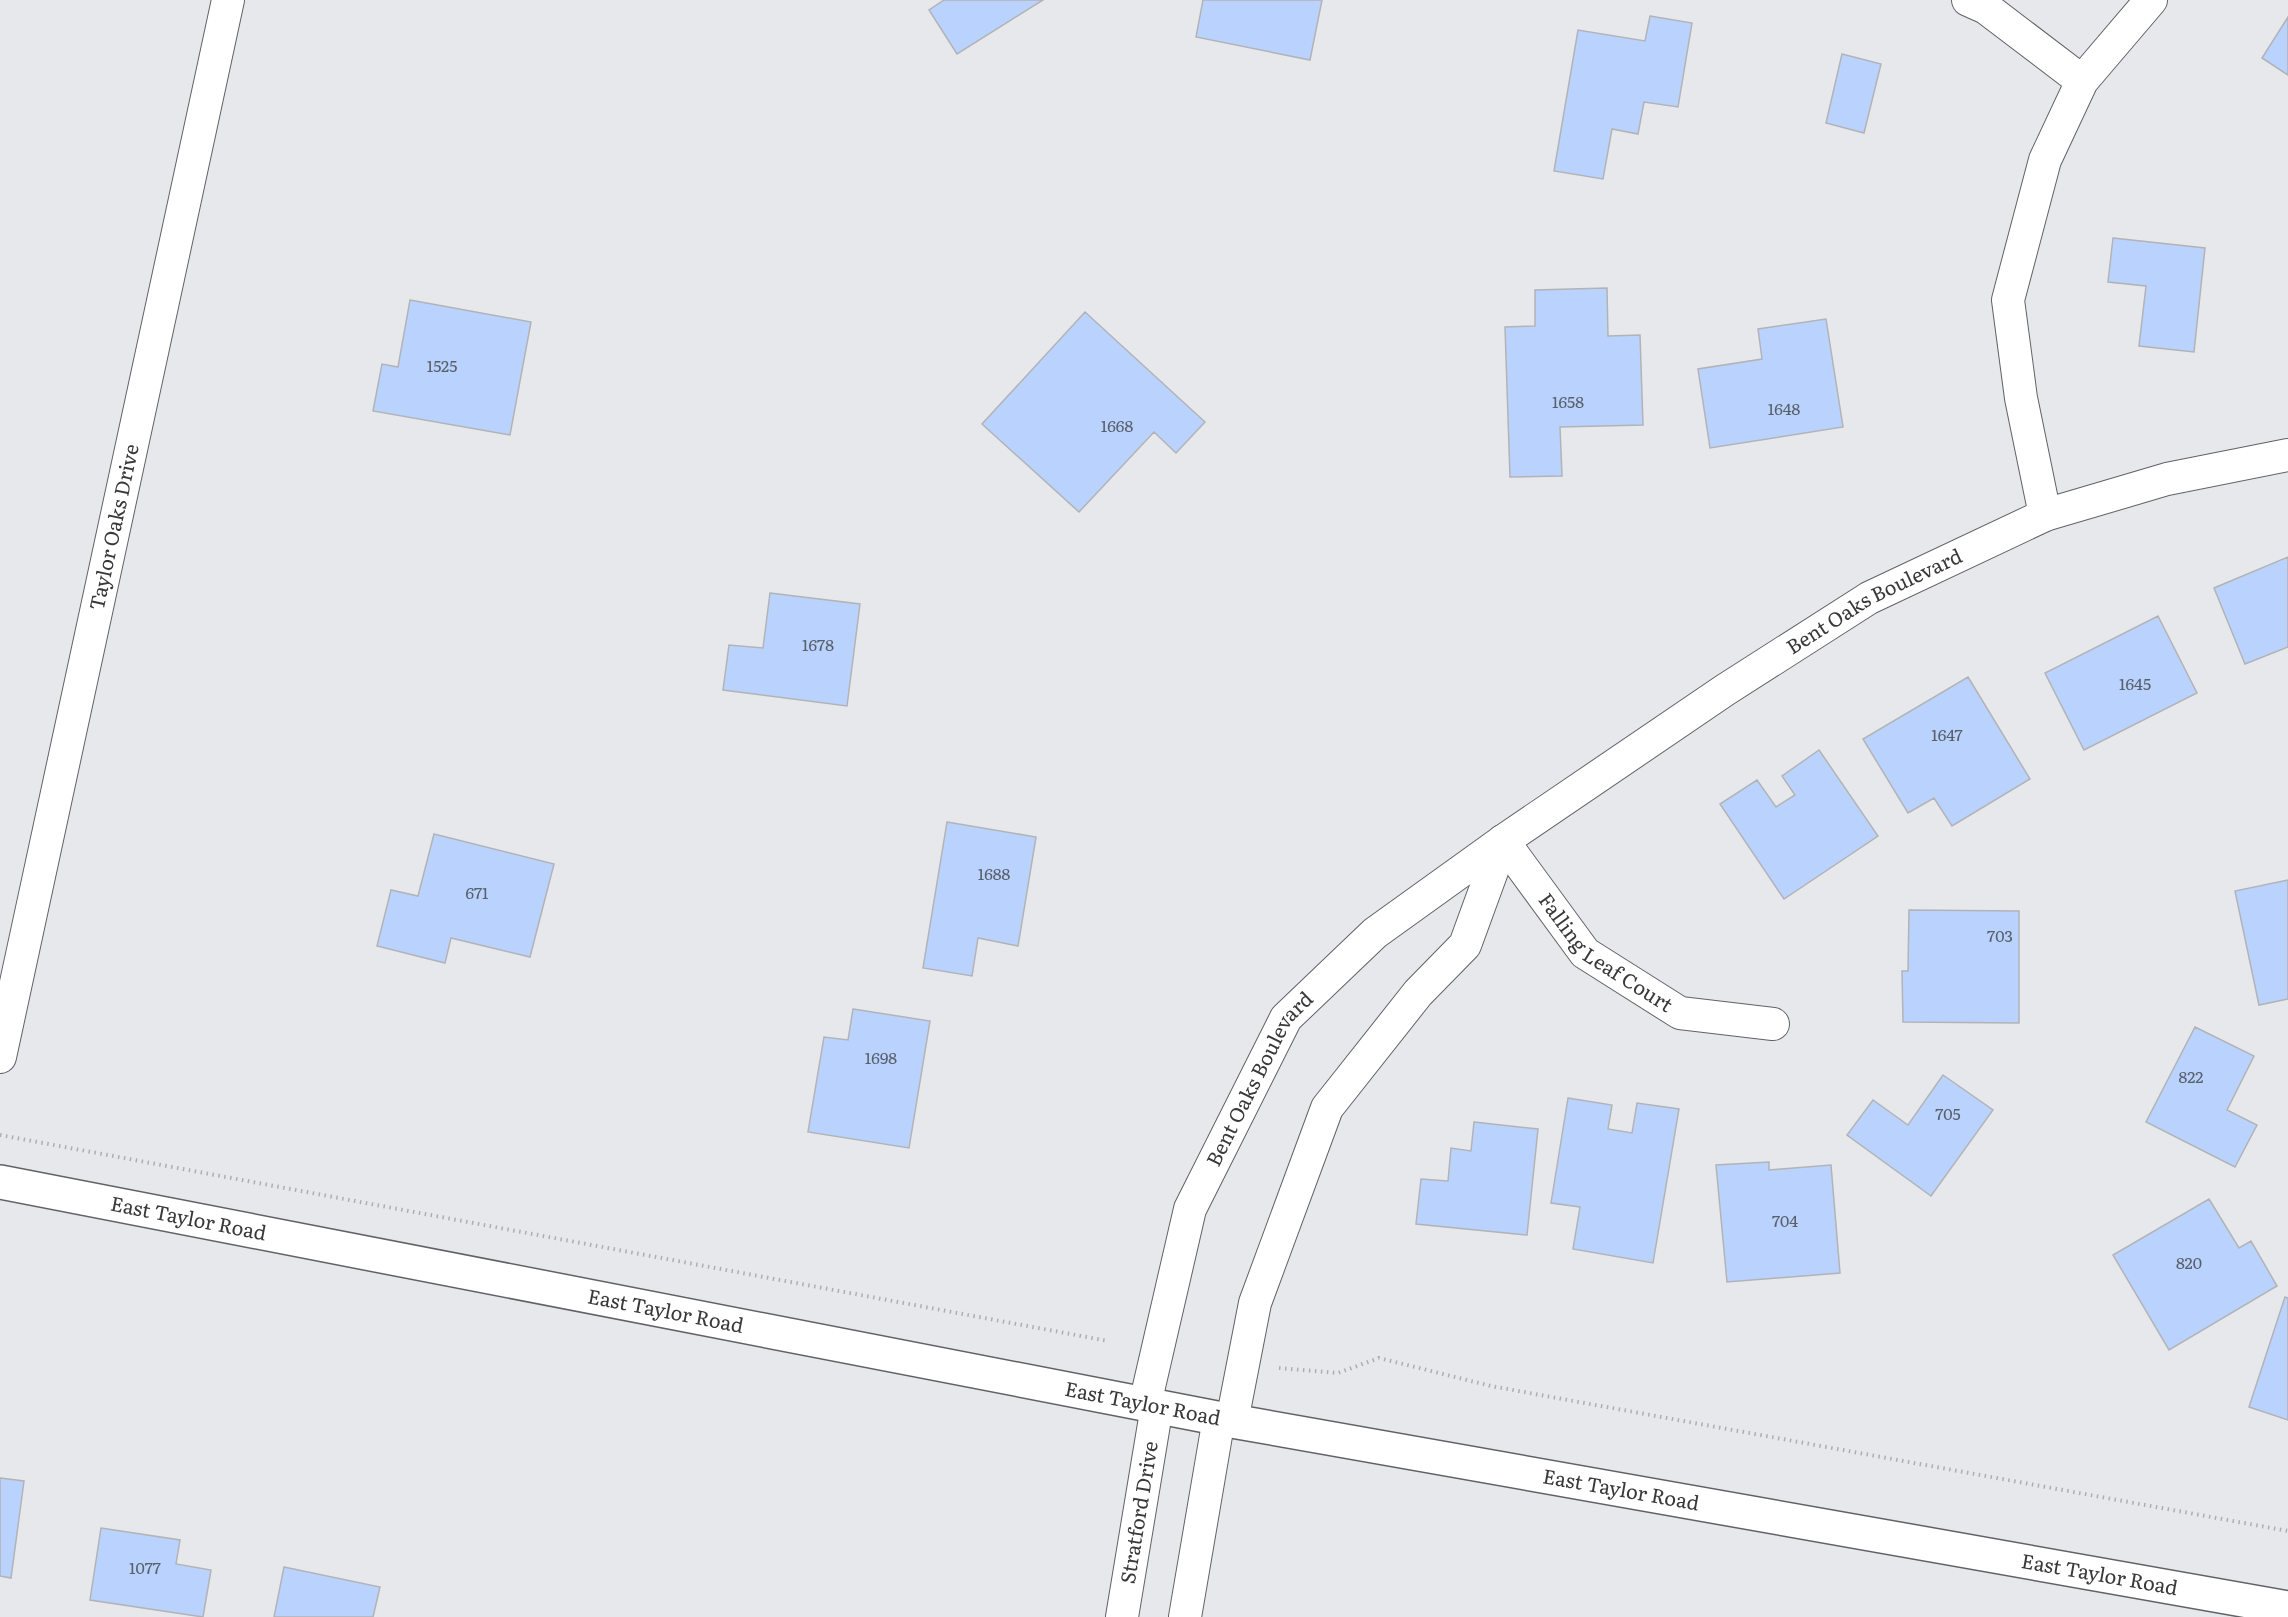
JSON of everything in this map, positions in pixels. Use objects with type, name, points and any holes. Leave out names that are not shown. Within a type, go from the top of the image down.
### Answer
[{"type":"main road","name":"East Taylor Road","points":[[0,1182],[1225,1419],[2288,1608]]},
{"type":"street","name":"Taylor Oaks Drive","points":[[0,1057],[228,0]]},
{"type":"street","points":[[1968,0],[1986,8],[2082,81]]},
{"type":"street","points":[[2045,515],[2021,398],[2008,300],[2045,160],[2082,81],[2151,0]]},
{"type":"street","name":"Bent Oaks Boulevard","points":[[1151,1405],[1190,1209],[1286,1018],[1375,933],[1503,841],[1725,690],[1869,598],[2045,515],[2167,479],[2288,455]]},
{"type":"street","points":[[1185,1617],[1225,1419],[1255,1303],[1327,1108],[1419,993],[1465,945],[1503,841]]},
{"type":"street","name":"Falling Leaf Court","points":[[1503,841],[1585,953],[1680,1014],[1773,1024]]},
{"type":"street","name":"Stratford Drive","points":[[1122,1617],[1151,1405]]},
{"type":"path","points":[[0,1135],[1108,1341]]},
{"type":"path","points":[[1278,1368],[1338,1373],[1379,1358],[1491,1386],[2288,1531]]},
{"type":"building","points":[[944,0],[1043,0],[957,54],[929,10]]},
{"type":"building","points":[[1203,0],[1322,0],[1310,60],[1196,37]]},
{"type":"building","points":[[1650,16],[1692,23],[1678,107],[1644,102],[1638,134],[1612,129],[1603,179],[1554,171],[1578,30],[1645,41]]},
{"type":"building","points":[[2288,17],[2288,75],[2262,58]]},
{"type":"building","points":[[1842,54],[1881,64],[1864,133],[1826,123]]},
{"type":"building","points":[[2113,238],[2205,248],[2194,352],[2139,346],[2146,286],[2108,282]]},
{"type":"building","points":[[1607,288],[1608,336],[1640,335],[1643,425],[1560,427],[1562,476],[1510,477],[1505,327],[1535,326],[1535,290]]},
{"type":"building","points":[[410,300],[531,322],[510,435],[373,411],[382,364],[398,367]]},
{"type":"building","points":[[1085,312],[1205,422],[1176,453],[1154,432],[1079,512],[982,424]]},
{"type":"building","points":[[1826,319],[1843,427],[1710,448],[1698,369],[1762,359],[1758,329]]},
{"type":"building","points":[[2288,557],[2288,647],[2245,664],[2214,588]]},
{"type":"building","points":[[770,593],[860,604],[847,706],[723,690],[729,645],[763,648]]},
{"type":"building","points":[[2158,616],[2197,693],[2084,750],[2045,673]]},
{"type":"building","points":[[1968,677],[2030,779],[1952,826],[1934,798],[1908,813],[1863,739]]},
{"type":"building","points":[[1819,750],[1878,836],[1784,899],[1720,804],[1757,780],[1776,807],[1795,795],[1782,776]]},
{"type":"building","points":[[947,822],[1036,837],[1018,946],[978,938],[972,976],[923,968]]},
{"type":"building","points":[[434,834],[554,864],[530,957],[451,938],[445,963],[377,946],[391,890],[418,896]]},
{"type":"building","points":[[2288,880],[2288,999],[2259,1005],[2235,891]]},
{"type":"building","points":[[1909,910],[2019,911],[2019,1023],[1903,1022],[1902,971],[1908,971]]},
{"type":"building","points":[[853,1009],[930,1021],[909,1148],[808,1132],[824,1037],[848,1040]]},
{"type":"building","points":[[2195,1027],[2254,1056],[2227,1110],[2257,1125],[2235,1167],[2146,1122]]},
{"type":"building","points":[[1943,1075],[1993,1110],[1931,1196],[1847,1135],[1873,1100],[1908,1125]]},
{"type":"building","points":[[1568,1098],[1612,1105],[1608,1129],[1632,1133],[1637,1103],[1679,1109],[1653,1263],[1573,1249],[1580,1207],[1551,1203]]},
{"type":"building","points":[[1474,1122],[1538,1129],[1527,1235],[1416,1224],[1421,1179],[1448,1181],[1451,1148],[1471,1151]]},
{"type":"building","points":[[1769,1162],[1769,1170],[1831,1165],[1840,1273],[1727,1282],[1716,1165]]},
{"type":"building","points":[[2209,1199],[2239,1248],[2251,1241],[2277,1286],[2169,1350],[2113,1255]]},
{"type":"building","points":[[2285,1297],[2288,1298],[2288,1420],[2249,1407]]},
{"type":"building","points":[[0,1478],[24,1481],[11,1578],[0,1576]]},
{"type":"building","points":[[101,1528],[180,1540],[176,1564],[211,1570],[203,1617],[90,1600]]},
{"type":"building","points":[[284,1567],[380,1587],[373,1617],[274,1617]]}]
